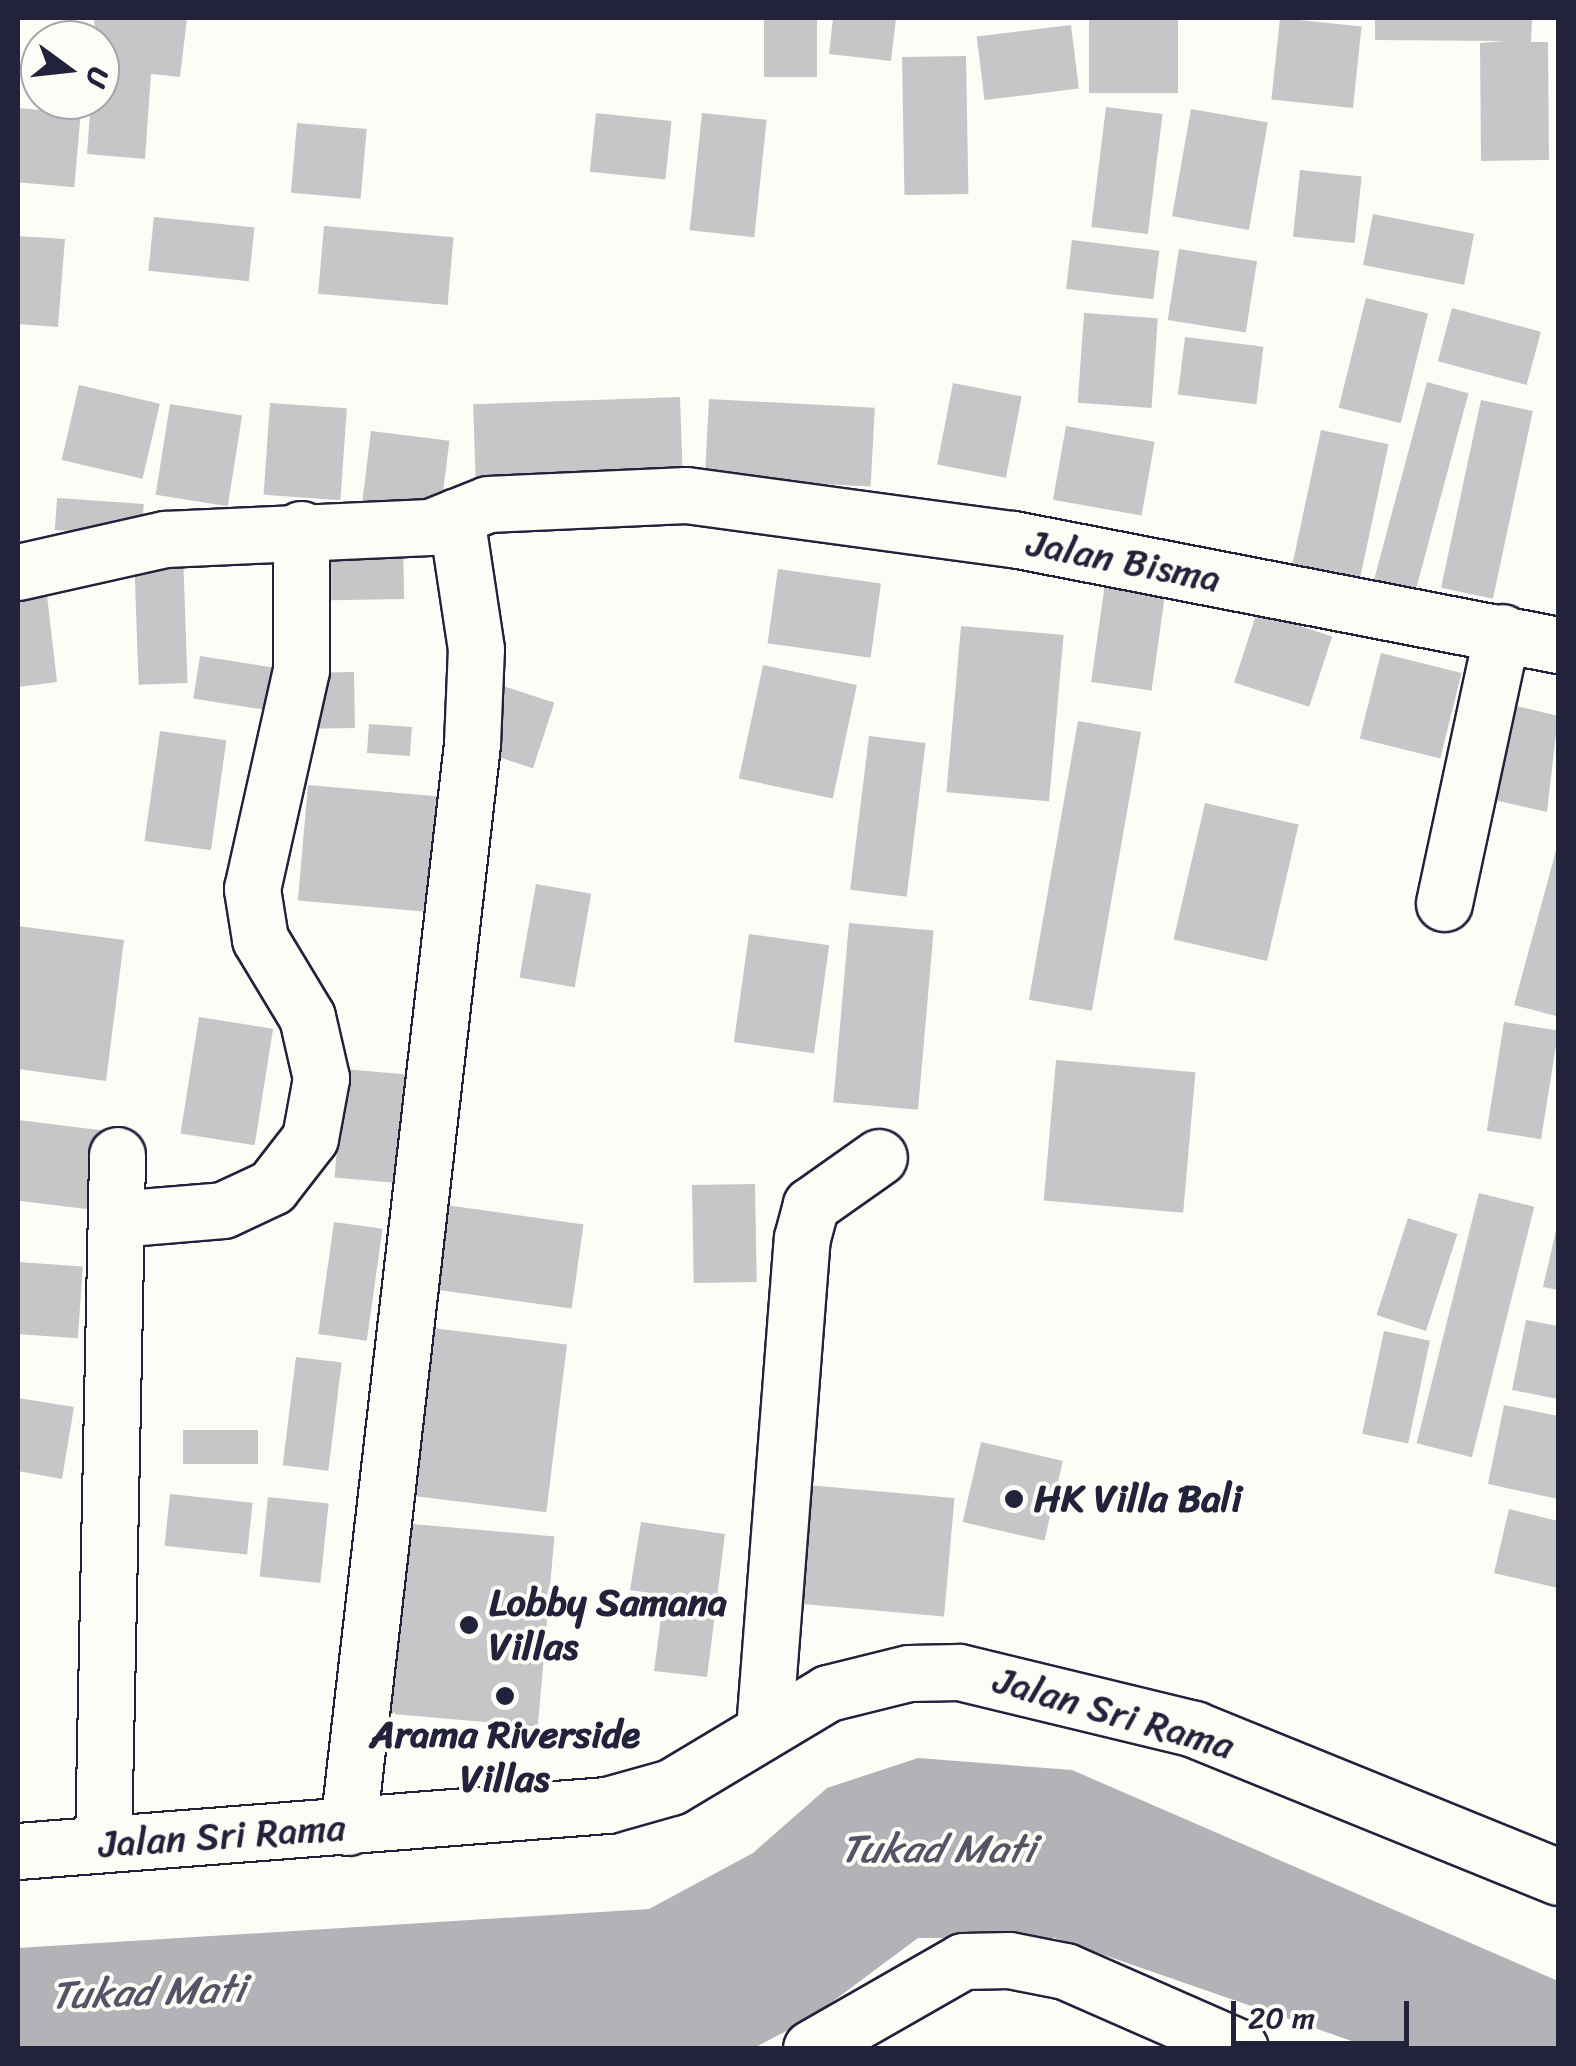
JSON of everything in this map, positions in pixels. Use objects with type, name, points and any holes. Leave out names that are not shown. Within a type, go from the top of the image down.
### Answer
[{"type":"street","name":"Jalan Bisma","points":[[18,572],[115,546],[300,530],[430,528],[488,504],[686,495],[1013,539],[1558,646]]},
{"type":"street","points":[[348,1827],[472,743],[476,649],[456,517]]},
{"type":"street","points":[[116,1219],[222,1210],[272,1187],[310,1138],[320,1078],[310,1032],[260,939],[252,889],[301,670],[300,530]]},
{"type":"street","points":[[1444,903],[1502,632]]},
{"type":"street","points":[[103,1843],[116,1155]]},
{"type":"street","points":[[764,1729],[802,1238],[812,1205],[878,1157]]},
{"type":"street","name":"Jalan Sri Rama","points":[[18,1851],[607,1805],[671,1787],[828,1693],[909,1673],[1018,1681],[1194,1729],[1558,1877]]},
{"type":"street","points":[[811,2048],[963,1961],[1009,1960],[1064,1971],[1240,2048]]},
{"type":"water","name":"Tukad Mati","points":[[918,1758],[1072,1770],[1558,1981],[1558,2048],[1372,2048],[1055,1938],[918,1938],[809,2019],[754,2048],[18,2048],[18,1948],[649,1909],[753,1853],[827,1788]]},
{"type":"building","points":[[187,18],[180,77],[151,74],[145,159],[87,154],[90,120],[120,120],[120,20],[94,20]]},
{"type":"building","points":[[764,18],[817,18],[817,77],[764,77]]},
{"type":"building","points":[[833,18],[896,18],[891,61],[829,54]]},
{"type":"building","points":[[1089,18],[1178,18],[1178,93],[1089,93]]},
{"type":"building","points":[[1280,18],[1362,27],[1353,108],[1271,100]]},
{"type":"building","points":[[1375,18],[1532,18],[1531,42],[1548,42],[1549,160],[1481,161],[1480,43],[1504,41],[1375,40]]},
{"type":"building","points":[[1071,25],[1079,89],[985,100],[977,37]]},
{"type":"building","points":[[966,56],[968,194],[904,195],[902,57]]},
{"type":"building","points":[[1106,107],[1163,114],[1148,234],[1091,227]]},
{"type":"building","points":[[18,108],[20,120],[80,120],[74,187],[18,182]]},
{"type":"building","points":[[1191,109],[1268,123],[1249,230],[1172,216]]},
{"type":"building","points":[[596,113],[672,121],[665,180],[590,172]]},
{"type":"building","points":[[702,113],[767,120],[754,237],[690,230]]},
{"type":"building","points":[[297,123],[367,129],[361,199],[291,193]]},
{"type":"building","points":[[1300,170],[1362,176],[1355,243],[1293,237]]},
{"type":"building","points":[[1373,214],[1474,234],[1464,285],[1363,265]]},
{"type":"building","points":[[154,217],[254,228],[249,281],[148,271]]},
{"type":"building","points":[[324,226],[454,237],[448,305],[318,294]]},
{"type":"building","points":[[18,236],[65,239],[58,327],[18,324]]},
{"type":"building","points":[[1072,240],[1159,251],[1153,299],[1066,289]]},
{"type":"building","points":[[1179,249],[1257,261],[1246,332],[1168,320]]},
{"type":"building","points":[[1366,298],[1428,313],[1401,423],[1339,408]]},
{"type":"building","points":[[1452,308],[1541,332],[1527,385],[1438,361]]},
{"type":"building","points":[[1084,313],[1158,318],[1152,408],[1078,403]]},
{"type":"building","points":[[1185,337],[1263,347],[1256,404],[1178,395]]},
{"type":"building","points":[[1427,382],[1469,393],[1413,599],[1372,588]]},
{"type":"building","points":[[953,383],[1022,396],[1006,478],[937,464]]},
{"type":"building","points":[[79,385],[160,404],[143,479],[62,460]]},
{"type":"building","points":[[680,397],[683,477],[476,484],[473,404]]},
{"type":"building","points":[[709,399],[875,408],[871,487],[705,478]]},
{"type":"building","points":[[1481,400],[1533,411],[1493,599],[1441,588]]},
{"type":"building","points":[[270,403],[347,408],[340,500],[264,495]]},
{"type":"building","points":[[170,404],[242,415],[228,506],[156,495]]},
{"type":"building","points":[[1066,426],[1155,442],[1142,515],[1053,500]]},
{"type":"building","points":[[1321,430],[1388,444],[1358,590],[1290,576]]},
{"type":"building","points":[[371,431],[449,441],[441,513],[362,503]]},
{"type":"building","points":[[57,498],[144,504],[142,536],[55,530]]},
{"type":"building","points":[[403,538],[404,599],[316,601],[315,540]]},
{"type":"building","points":[[183,552],[188,683],[139,685],[134,554]]},
{"type":"building","points":[[778,569],[881,583],[871,658],[768,643]]},
{"type":"building","points":[[1107,569],[1167,577],[1152,690],[1091,682]]},
{"type":"building","points":[[46,587],[57,682],[18,687],[18,591]]},
{"type":"building","points":[[1257,612],[1332,636],[1309,707],[1234,682]]},
{"type":"building","points":[[961,626],[1064,635],[1049,801],[946,792]]},
{"type":"building","points":[[1381,653],[1462,673],[1440,758],[1360,738]]},
{"type":"building","points":[[200,656],[296,671],[289,714],[193,698]]},
{"type":"building","points":[[763,665],[857,685],[833,798],[739,778]]},
{"type":"building","points":[[354,672],[355,728],[306,729],[305,673]]},
{"type":"building","points":[[503,686],[554,703],[533,768],[482,752]]},
{"type":"building","points":[[1504,703],[1558,716],[1547,812],[1481,797]]},
{"type":"building","points":[[1078,721],[1141,732],[1092,1011],[1029,1000]]},
{"type":"building","points":[[369,724],[412,727],[410,756],[367,753]]},
{"type":"building","points":[[160,731],[226,740],[211,850],[145,841]]},
{"type":"building","points":[[869,736],[926,743],[907,897],[850,890]]},
{"type":"building","points":[[308,785],[437,796],[426,912],[298,901]]},
{"type":"building","points":[[1205,803],[1299,825],[1267,961],[1174,939]]},
{"type":"building","points":[[1558,843],[1558,1006],[1556,1016],[1514,1005]]},
{"type":"building","points":[[536,884],[591,894],[575,987],[520,978]]},
{"type":"building","points":[[849,923],[934,930],[918,1110],[833,1102]]},
{"type":"building","points":[[18,926],[124,940],[106,1081],[18,1069]]},
{"type":"building","points":[[749,934],[829,945],[814,1053],[734,1042]]},
{"type":"building","points":[[199,1017],[273,1029],[255,1145],[181,1134]]},
{"type":"building","points":[[1504,1022],[1558,1031],[1541,1139],[1487,1131]]},
{"type":"building","points":[[1056,1060],[1195,1072],[1183,1213],[1044,1200]]},
{"type":"building","points":[[344,1069],[421,1076],[411,1184],[335,1178]]},
{"type":"building","points":[[18,1120],[111,1131],[102,1211],[18,1201]]},
{"type":"building","points":[[755,1184],[757,1282],[694,1283],[692,1185]]},
{"type":"building","points":[[1479,1193],[1534,1207],[1472,1457],[1417,1443]]},
{"type":"building","points":[[431,1203],[584,1224],[572,1309],[419,1287]]},
{"type":"building","points":[[1408,1218],[1457,1234],[1426,1331],[1376,1315]]},
{"type":"building","points":[[334,1222],[383,1229],[367,1341],[318,1334]]},
{"type":"building","points":[[1558,1222],[1558,1290],[1543,1287]]},
{"type":"building","points":[[18,1262],[83,1267],[78,1338],[18,1334]]},
{"type":"building","points":[[1526,1320],[1558,1326],[1558,1399],[1512,1390]]},
{"type":"building","points":[[424,1327],[567,1345],[546,1512],[403,1495]]},
{"type":"building","points":[[1384,1331],[1430,1341],[1408,1443],[1362,1434]]},
{"type":"building","points":[[296,1357],[342,1363],[328,1471],[283,1465]]},
{"type":"building","points":[[18,1398],[74,1407],[62,1479],[18,1471]]},
{"type":"building","points":[[1504,1405],[1558,1416],[1558,1499],[1488,1484]]},
{"type":"building","points":[[183,1430],[258,1430],[258,1464],[183,1464]]},
{"type":"building","points":[[981,1442],[1063,1461],[1044,1541],[963,1522]]},
{"type":"building","points":[[807,1485],[954,1498],[944,1616],[797,1604]]},
{"type":"building","points":[[170,1494],[253,1503],[247,1554],[165,1546]]},
{"type":"building","points":[[268,1497],[329,1503],[320,1583],[260,1577]]},
{"type":"building","points":[[1509,1509],[1558,1521],[1558,1588],[1494,1573]]},
{"type":"building","points":[[641,1522],[725,1534],[707,1677],[654,1671],[664,1595],[630,1590]]},
{"type":"building","name":"Lobby Samana Villas","points":[[401,1523],[554,1536],[538,1727],[384,1713]]},
{"type":"place","name":"HK Villa Bali","points":[[1014,1499]]},
{"type":"place","name":"Lobby Samana Villas","points":[[469,1625]]},
{"type":"place","name":"Arama Riverside Villas","points":[[505,1696]]}]
